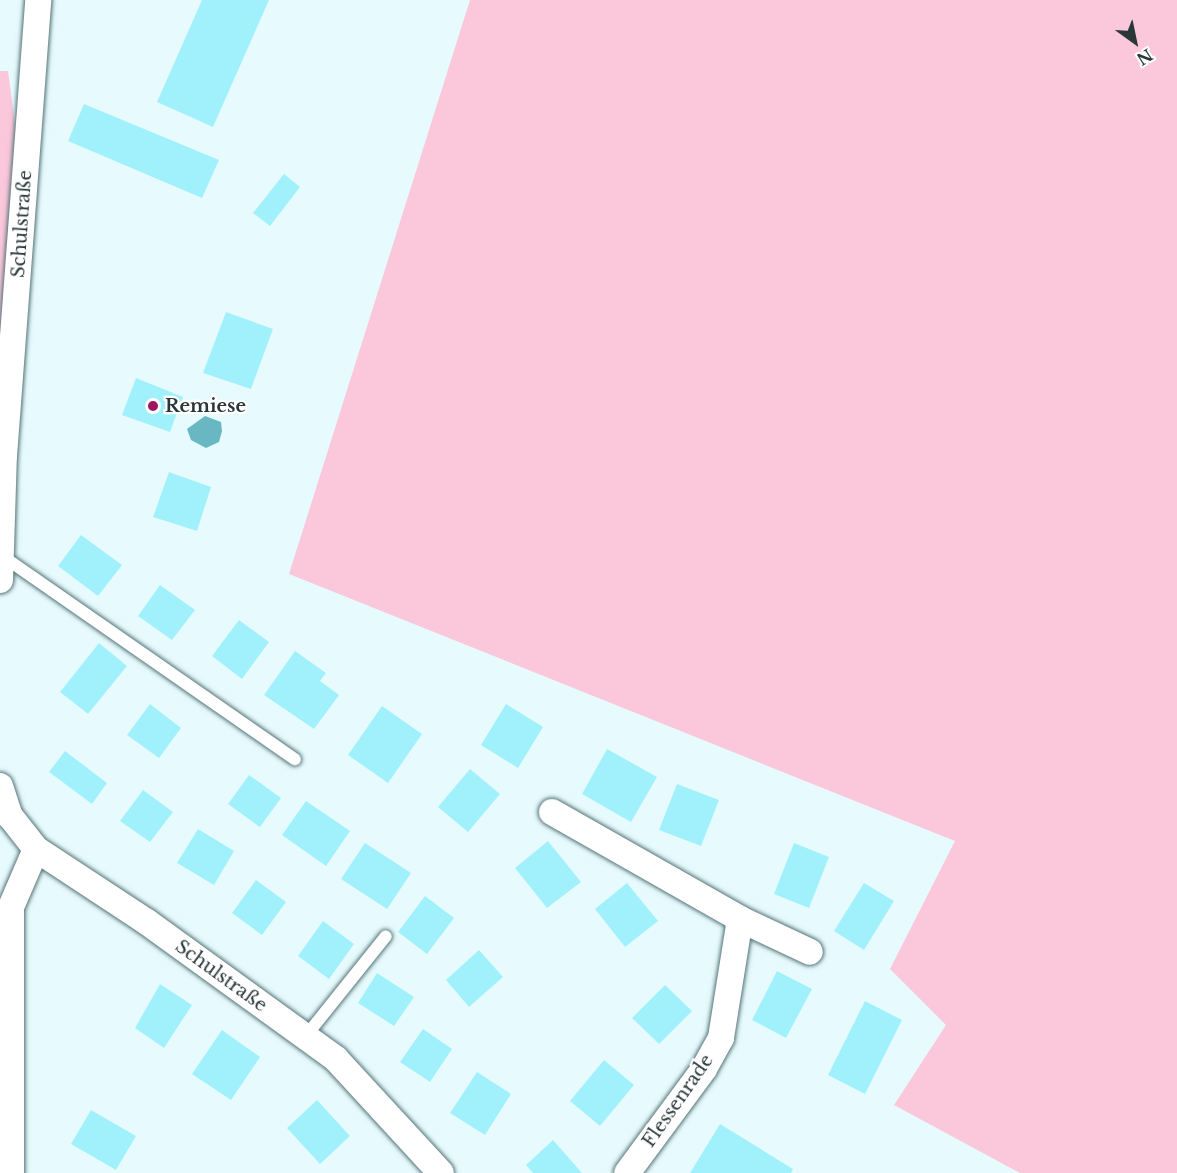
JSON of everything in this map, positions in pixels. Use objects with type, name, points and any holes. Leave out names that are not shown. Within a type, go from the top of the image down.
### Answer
[{"type":"street","name":"Schulstraße","points":[[0,568],[2,456],[38,0]]},
{"type":"street","name":"Schulstraße","points":[[0,786],[10,816],[36,849],[147,922],[336,1059],[441,1173]]},
{"type":"street","points":[[552,812],[740,919],[810,952]]},
{"type":"street","points":[[11,1173],[12,907],[36,849]]},
{"type":"street","name":"Flessenrade","points":[[627,1173],[704,1069],[721,1038],[740,919]]},
{"type":"lane","name":"Schulstraße","points":[[0,568],[295,759]]},
{"type":"lane","points":[[305,1037],[386,936]]},
{"type":"shaded area","points":[[470,0],[1177,0],[1177,1173],[1020,1173],[894,1105],[946,1025],[890,969],[955,841],[289,574]]},
{"type":"shaded area","points":[[0,71],[8,71],[24,193],[0,336]]},
{"type":"water","points":[[205,416],[221,422],[222,431],[219,442],[206,448],[191,440],[187,429]]},
{"type":"building","points":[[202,0],[269,0],[213,127],[157,102]]},
{"type":"building","points":[[84,104],[219,160],[202,198],[68,141]]},
{"type":"building","points":[[284,174],[300,187],[270,226],[253,213]]},
{"type":"building","points":[[226,312],[273,329],[251,389],[203,373]]},
{"type":"building","name":"Remiese","points":[[136,378],[183,397],[170,432],[122,415]]},
{"type":"building","points":[[169,472],[211,487],[197,531],[153,517]]},
{"type":"building","points":[[81,535],[122,565],[98,596],[58,566]]},
{"type":"building","points":[[160,585],[195,610],[172,640],[138,616]]},
{"type":"building","points":[[239,620],[269,642],[242,679],[212,656]]},
{"type":"building","points":[[99,643],[127,666],[88,714],[60,692]]},
{"type":"building","points":[[295,651],[326,673],[320,681],[339,695],[314,729],[264,695]]},
{"type":"building","points":[[150,704],[181,728],[159,758],[127,735]]},
{"type":"building","points":[[506,704],[543,727],[518,768],[481,745]]},
{"type":"building","points":[[382,706],[422,734],[388,783],[348,755]]},
{"type":"building","points":[[607,749],[657,777],[631,822],[582,794]]},
{"type":"building","points":[[65,751],[107,783],[92,804],[49,772]]},
{"type":"building","points":[[470,769],[500,794],[468,832],[438,807]]},
{"type":"building","points":[[249,775],[281,798],[260,827],[228,804]]},
{"type":"building","points":[[677,784],[719,800],[701,846],[659,830]]},
{"type":"building","points":[[143,790],[173,812],[150,842],[120,821]]},
{"type":"building","points":[[306,801],[350,831],[326,866],[282,835]]},
{"type":"building","points":[[198,829],[234,851],[214,885],[177,863]]},
{"type":"building","points":[[548,841],[581,882],[547,908],[515,868]]},
{"type":"building","points":[[365,843],[411,873],[387,909],[341,879]]},
{"type":"building","points":[[794,843],[829,857],[809,908],[774,894]]},
{"type":"building","points":[[256,880],[286,902],[262,935],[232,913]]},
{"type":"building","points":[[627,883],[658,921],[625,947],[595,909]]},
{"type":"building","points":[[864,883],[894,901],[864,950],[834,931]]},
{"type":"building","points":[[425,896],[454,918],[427,954],[398,932]]},
{"type":"building","points":[[323,921],[354,944],[329,979],[298,956]]},
{"type":"building","points":[[479,950],[503,977],[469,1007],[446,980]]},
{"type":"building","points":[[777,971],[812,989],[786,1038],[752,1020]]},
{"type":"building","points":[[377,973],[414,997],[394,1026],[358,1003]]},
{"type":"building","points":[[160,984],[192,1005],[164,1048],[135,1028]]},
{"type":"building","points":[[665,985],[692,1011],[659,1044],[632,1018]]},
{"type":"building","points":[[865,1001],[902,1020],[865,1094],[828,1075]]},
{"type":"building","points":[[423,1029],[452,1049],[430,1082],[400,1062]]},
{"type":"building","points":[[222,1030],[260,1057],[231,1100],[192,1074]]},
{"type":"building","points":[[604,1060],[634,1085],[600,1126],[570,1101]]},
{"type":"building","points":[[477,1072],[511,1094],[485,1135],[450,1113]]},
{"type":"building","points":[[317,1100],[350,1136],[320,1164],[287,1128]]},
{"type":"building","points":[[91,1110],[136,1136],[116,1170],[71,1144]]},
{"type":"building","points":[[720,1124],[793,1169],[791,1173],[690,1173]]},
{"type":"building","points":[[553,1140],[582,1173],[533,1173],[526,1165]]},
{"type":"place","name":"Remiese","points":[[153,406]]}]
